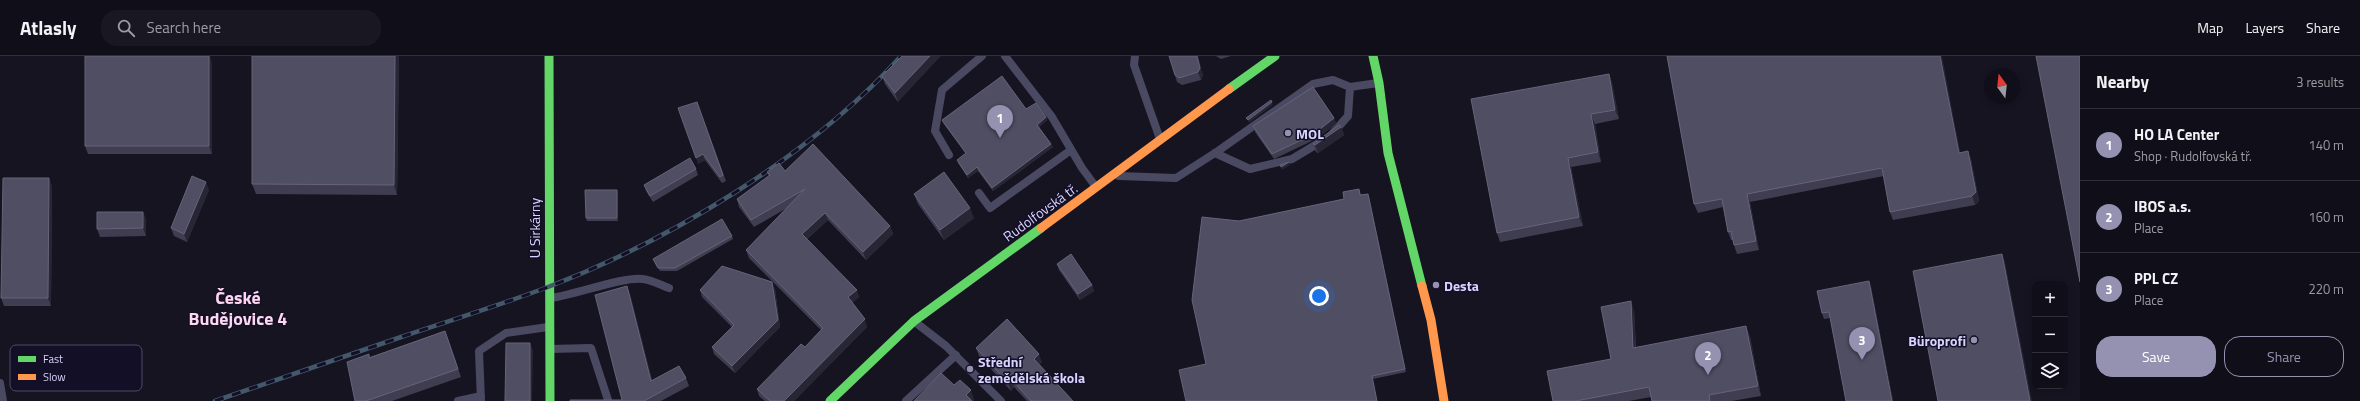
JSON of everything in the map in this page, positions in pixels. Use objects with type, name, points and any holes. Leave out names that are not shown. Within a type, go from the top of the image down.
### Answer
[{"type":"street","name":"U Sirkárny","points":[[549,56],[550,401]]},
{"type":"street","name":"Rudolfovská tř.","points":[[830,401],[914,321],[1275,56]]},
{"type":"street","points":[[1373,56],[1379,83],[1388,153],[1431,320],[1444,401]]},
{"type":"lane","points":[[949,155],[935,131],[942,90],[982,56]]},
{"type":"lane","points":[[1005,56],[1052,117],[1096,188]]},
{"type":"lane","points":[[1135,56],[1134,65],[1161,141]]},
{"type":"lane","points":[[1112,176],[1176,178],[1215,153],[1313,84],[1333,80],[1350,86],[1379,83]]},
{"type":"lane","points":[[1215,153],[1250,169],[1292,159],[1314,147],[1339,128],[1348,116],[1350,86]]},
{"type":"lane","points":[[979,193],[990,208],[1072,150]]},
{"type":"lane","points":[[549,299],[572,296],[627,280],[642,279],[669,288]]},
{"type":"lane","points":[[914,321],[956,355],[1001,401]]},
{"type":"lane","points":[[458,401],[481,398],[479,351],[506,333],[549,327]]},
{"type":"lane","points":[[549,349],[591,348],[608,400]]},
{"type":"lane","points":[[906,401],[956,355]]},
{"type":"lane","points":[[0,384],[3,401]]},
{"type":"building","points":[[85,56],[209,56],[209,146],[85,146]]},
{"type":"building","points":[[252,56],[395,56],[394,185],[252,184]]},
{"type":"building","points":[[902,56],[930,56],[895,93],[882,76]]},
{"type":"building","points":[[1169,56],[1197,56],[1200,68],[1198,72],[1179,78],[1175,75]]},
{"type":"building","points":[[1667,56],[1940,56],[1959,153],[1968,151],[1976,192],[1972,196],[1890,212],[1882,168],[1747,194],[1756,241],[1734,245],[1731,231],[1728,232],[1722,199],[1694,204]]},
{"type":"building","points":[[2036,56],[2080,56],[2080,282]]},
{"type":"building","points":[[1609,74],[1615,110],[1591,114],[1598,152],[1568,158],[1579,217],[1497,233],[1471,99]]},
{"type":"building","points":[[1002,76],[1026,109],[1036,103],[1046,117],[1037,125],[1051,144],[992,188],[977,167],[967,175],[957,160],[966,153],[942,120]]},
{"type":"building","points":[[1313,87],[1334,118],[1314,134],[1272,154],[1253,126]]},
{"type":"building","points":[[1271,100],[1272,102],[1248,120],[1246,118]]},
{"type":"building","points":[[697,102],[723,175],[720,177],[703,154],[696,158],[678,108]]},
{"type":"building","points":[[1339,125],[1341,127],[1315,145],[1313,144]]},
{"type":"building","points":[[813,144],[890,226],[863,252],[825,213],[802,234],[857,290],[848,297],[865,319],[784,401],[770,401],[757,389],[801,344],[805,347],[823,328],[746,250],[805,189],[751,220],[737,199],[770,175],[767,172],[779,163],[785,171]]},
{"type":"building","points":[[690,158],[696,169],[650,196],[644,185]]},
{"type":"building","points":[[1289,162],[1281,167],[1280,165]]},
{"type":"building","points":[[944,172],[970,208],[940,230],[914,194]]},
{"type":"building","points":[[192,176],[206,182],[184,234],[171,228]]},
{"type":"building","points":[[3,178],[49,178],[48,298],[1,298]]},
{"type":"building","points":[[1359,189],[1360,195],[1368,194],[1405,369],[1372,376],[1377,401],[1186,401],[1179,370],[1206,364],[1192,300],[1202,217],[1239,221],[1344,199],[1343,192]]},
{"type":"building","points":[[585,190],[617,190],[617,218],[586,218]]},
{"type":"building","points":[[97,212],[143,212],[143,228],[97,229]]},
{"type":"building","points":[[722,219],[732,236],[675,268],[658,268],[653,259]]},
{"type":"building","points":[[1071,254],[1092,285],[1078,294],[1057,264]]},
{"type":"building","name":"Büroprofi","points":[[2002,254],[2030,401],[1938,401],[1913,271]]},
{"type":"building","points":[[722,266],[772,282],[778,320],[732,366],[712,347],[734,325],[700,290]]},
{"type":"building","points":[[1869,281],[1892,401],[1846,401],[1829,312],[1822,313],[1817,291]]},
{"type":"building","points":[[627,286],[651,381],[679,366],[686,378],[644,401],[570,401],[622,400],[595,295]]},
{"type":"building","points":[[1631,301],[1633,348],[1746,326],[1758,386],[1709,395],[1710,401],[1652,401],[1649,387],[1576,401],[1553,401],[1547,371],[1611,359],[1601,307]]},
{"type":"building","points":[[1007,319],[1039,354],[1034,359],[1073,401],[1031,401],[1011,379],[1008,383],[976,348]]},
{"type":"building","points":[[445,331],[458,369],[366,401],[355,401],[347,362],[369,354],[369,358]]},
{"type":"building","points":[[506,343],[530,343],[530,401],[505,401]]},
{"type":"building","points":[[941,373],[954,385],[960,380],[971,390],[966,395],[972,401],[914,401]]},
{"type":"railway","points":[[215,401],[530,294],[595,268],[643,245],[737,191],[783,160],[826,127],[865,92],[901,56]]},
{"type":"traffic: fast","points":[[549,56],[550,401]]},
{"type":"traffic: fast","points":[[1229,89],[1275,56]]},
{"type":"traffic: fast","points":[[1373,56],[1379,83],[1388,153],[1422,286]]},
{"type":"traffic: fast","points":[[830,401],[914,321],[1041,228]]},
{"type":"traffic: slow","points":[[1041,228],[1229,89]]},
{"type":"traffic: slow","points":[[1422,286],[1431,320],[1444,401]]},
{"type":"place","name":"MOL","points":[[1288,133]]},
{"type":"place","name":"HO LA Center","points":[[1000,138]]},
{"type":"place","name":"Desta","points":[[1436,285]]},
{"type":"place","name":"Büroprofi","points":[[1974,340]]},
{"type":"place","name":"PPL CZ","points":[[1862,360]]},
{"type":"place","name":"Střední zemědělská škola","points":[[970,369]]},
{"type":"place","name":"IBOS a.s.","points":[[1708,375]]},
{"type":"district","name":"České Budějovice 4","points":[[238,307]]}]
